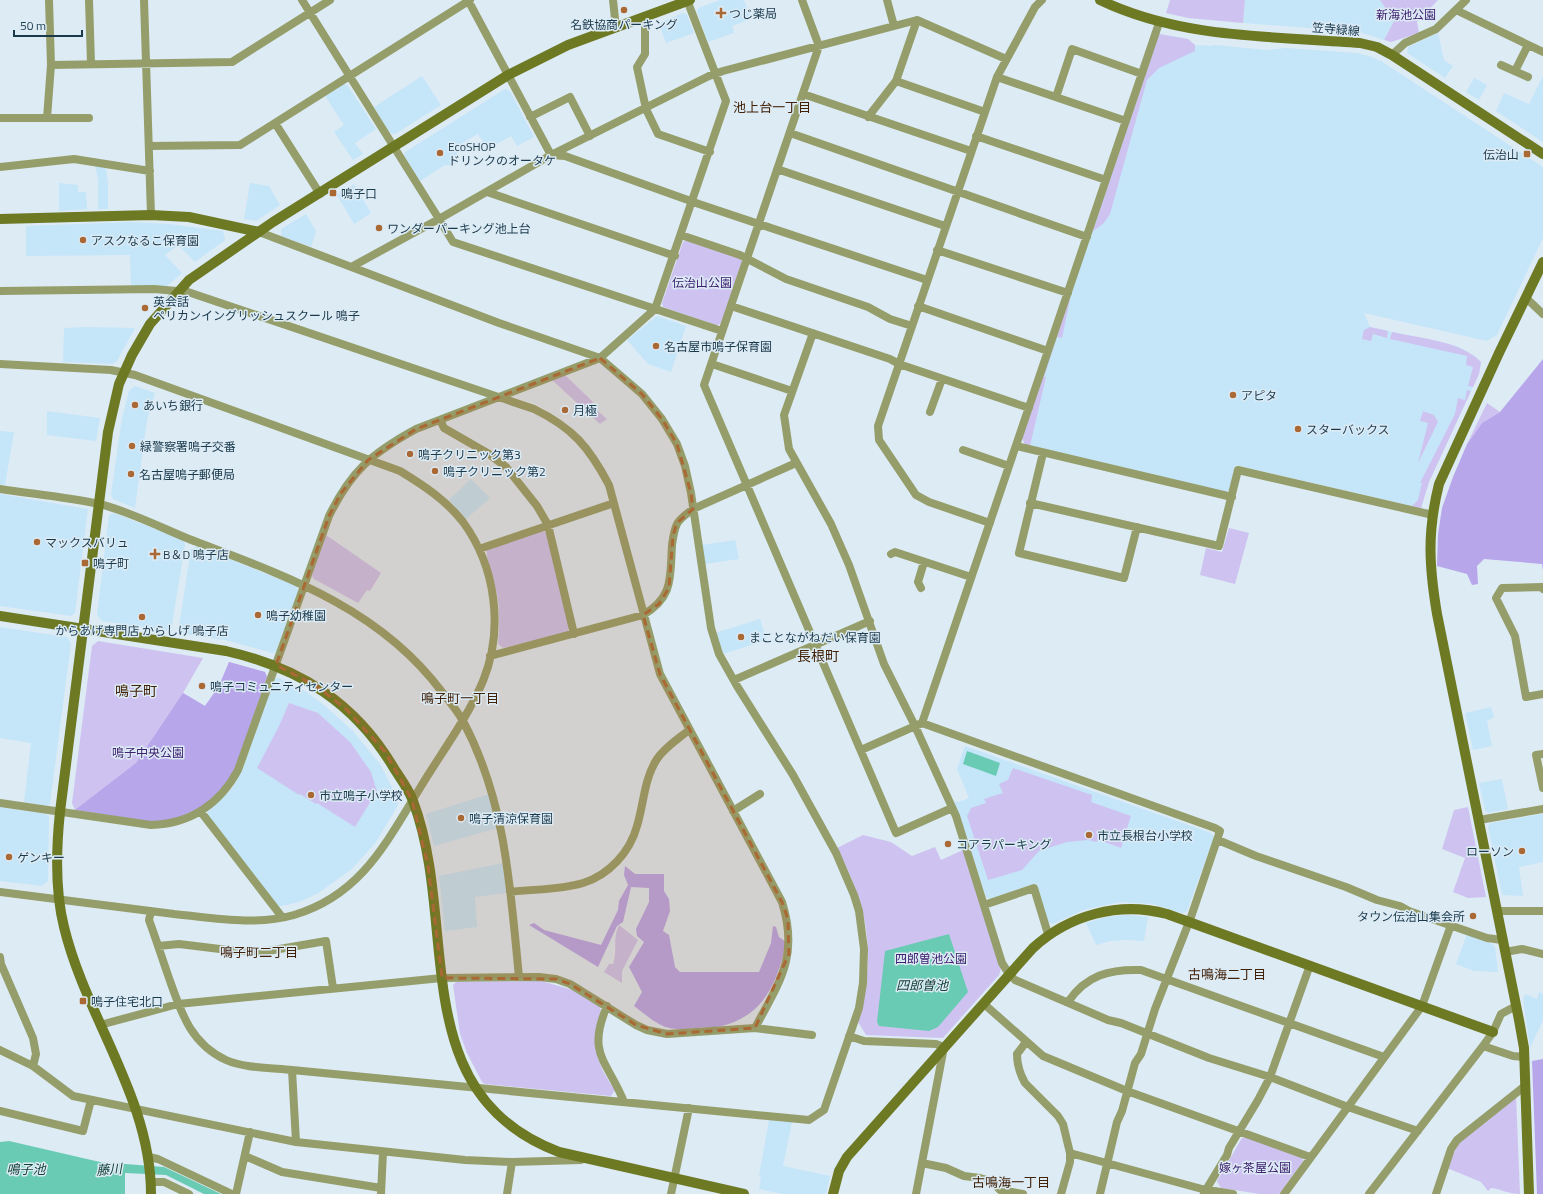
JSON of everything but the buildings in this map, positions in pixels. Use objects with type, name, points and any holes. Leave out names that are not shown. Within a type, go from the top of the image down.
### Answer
[{"type":"street","points":[[47,118],[51,65],[49,0]]},
{"type":"street","points":[[89,0],[91,63]]},
{"type":"street","points":[[144,0],[152,215]]},
{"type":"street","points":[[302,0],[453,242],[722,331]]},
{"type":"street","points":[[51,65],[91,63],[232,62],[330,0]]},
{"type":"street","points":[[149,146],[240,145],[469,0],[551,155]]},
{"type":"street","points":[[613,0],[616,28]]},
{"type":"street","points":[[0,803],[60,812],[151,825],[172,824],[201,812],[221,795],[238,770],[335,503],[358,470],[390,443],[416,429],[600,358],[655,309],[675,256],[726,101],[688,0],[568,45],[508,75],[259,232],[189,280],[178,290],[150,324],[124,372],[111,412],[60,812],[58,854],[59,899],[64,927],[74,958],[100,1025],[136,1109],[150,1160],[151,1194]]},
{"type":"street","points":[[802,0],[819,46],[704,386],[896,833],[952,808]]},
{"type":"street","points":[[887,0],[894,26]]},
{"type":"street","points":[[990,523],[929,502],[916,495],[879,440],[878,426],[997,77],[1036,6],[1042,0]]},
{"type":"street","name":"笠寺緑線","points":[[1100,0],[1120,10],[1159,23],[1205,32],[1360,43],[1377,47],[1392,55],[1543,154]]},
{"type":"street","points":[[1392,55],[1405,43],[1436,29],[1466,0]]},
{"type":"street","points":[[1456,10],[1543,52]]},
{"type":"street","points":[[645,17],[645,54],[637,67],[646,109],[658,134],[710,152]]},
{"type":"street","points":[[868,117],[896,81],[917,20]]},
{"type":"street","points":[[353,266],[551,155],[715,74],[917,20],[1006,59]]},
{"type":"street","points":[[919,724],[990,523],[1159,23]]},
{"type":"street","points":[[1515,72],[1528,45]]},
{"type":"street","points":[[1056,97],[1072,49],[1142,74]]},
{"type":"street","points":[[1501,65],[1528,77]]},
{"type":"street","points":[[997,77],[1126,121]]},
{"type":"street","points":[[896,81],[985,112]]},
{"type":"street","points":[[803,94],[971,151]]},
{"type":"street","points":[[530,117],[570,97],[590,136]]},
{"type":"street","points":[[0,118],[89,118]]},
{"type":"street","points":[[275,123],[320,194]]},
{"type":"street","points":[[790,133],[1087,236]]},
{"type":"street","points":[[976,136],[1106,180]]},
{"type":"street","points":[[551,155],[565,156],[927,280]]},
{"type":"street","points":[[0,167],[74,159],[150,171]]},
{"type":"street","points":[[777,169],[945,226]]},
{"type":"street","points":[[486,192],[675,256]]},
{"type":"street","points":[[0,219],[152,215],[189,217],[259,232],[353,266],[499,323],[600,358],[642,394],[662,419],[677,444],[686,466],[711,628],[719,654],[793,774],[836,853],[854,894],[861,923],[864,964],[863,983],[850,1036],[824,1110],[809,1120],[292,1070],[239,1064],[227,1060],[206,1048],[183,1019],[149,920],[151,911]]},
{"type":"street","points":[[681,235],[740,255],[786,279],[868,307],[890,319],[912,326]]},
{"type":"street","points":[[938,250],[1068,293]]},
{"type":"street","points":[[1529,1194],[1524,1057],[1516,1006],[1430,576],[1430,532],[1433,506],[1439,484],[1543,262]]},
{"type":"street","points":[[0,291],[178,290],[196,294],[534,409],[551,417],[579,439],[594,457],[608,485],[660,674],[782,902],[788,919],[790,936],[789,954],[783,972],[755,1028]]},
{"type":"street","points":[[1526,298],[1543,314]]},
{"type":"street","points":[[731,306],[890,358],[899,364],[1029,408]]},
{"type":"street","points":[[918,306],[1048,351]]},
{"type":"street","points":[[813,333],[784,415],[789,449],[831,524],[849,565],[884,664],[919,724],[952,808],[1002,963],[1008,974],[1015,980],[1108,1020],[1418,1131]]},
{"type":"street","points":[[0,364],[124,372],[400,471],[433,492],[462,521],[479,548],[488,577],[494,607],[495,624],[490,656],[479,688],[462,719],[383,849],[358,878],[344,890],[320,903],[294,915],[250,921],[151,911],[0,892]]},
{"type":"street","points":[[712,364],[792,391]]},
{"type":"street","points":[[930,412],[942,378]]},
{"type":"street","points":[[440,420],[444,428],[489,454],[506,467],[529,494],[548,525],[574,634]]},
{"type":"street","points":[[1016,446],[1232,497]]},
{"type":"street","points":[[963,450],[1009,466]]},
{"type":"street","points":[[1043,453],[1030,502],[1019,553],[1124,578],[1137,527]]},
{"type":"street","points":[[490,656],[643,615],[659,604],[668,588],[673,536],[677,523],[693,509],[796,463]]},
{"type":"street","points":[[1030,502],[1219,546],[1238,470],[1433,515]]},
{"type":"street","points":[[0,489],[99,504],[304,585],[359,615],[391,637],[434,681],[462,719],[484,769],[496,802],[502,829],[519,977]]},
{"type":"street","points":[[479,548],[614,503]]},
{"type":"street","points":[[891,554],[895,552],[971,578]]},
{"type":"street","points":[[921,588],[918,582],[924,562]]},
{"type":"street","points":[[1543,589],[1542,587],[1502,588],[1496,598],[1515,636],[1526,697],[1543,694]]},
{"type":"street","points":[[0,616],[226,650],[276,665],[316,686],[347,710],[385,752],[412,800],[423,835],[442,978],[454,1044],[474,1087],[491,1109],[516,1130],[544,1146],[587,1159],[744,1194]]},
{"type":"street","points":[[734,680],[870,621]]},
{"type":"street","points":[[861,750],[919,724],[1220,831],[1189,922],[1168,978],[1157,1002],[1141,1054],[1135,1063],[1114,1133],[1100,1194]]},
{"type":"street","points":[[510,892],[582,883],[597,877],[612,866],[620,858],[633,837],[637,826],[646,781],[657,760],[664,750],[689,730]]},
{"type":"street","points":[[1543,754],[1536,755],[1543,788]]},
{"type":"street","points":[[733,811],[760,794]]},
{"type":"street","points":[[1479,820],[1543,809]]},
{"type":"street","points":[[201,812],[282,917]]},
{"type":"street","points":[[1218,840],[1294,870],[1400,906],[1409,912],[1487,938],[1502,940]]},
{"type":"street","points":[[984,905],[1034,888],[1048,934]]},
{"type":"street","points":[[833,1194],[839,1171],[847,1157],[984,1004],[1008,974],[1048,934],[1085,916],[1120,909],[1151,909],[1493,1032]]},
{"type":"street","points":[[1497,911],[1543,911]]},
{"type":"street","points":[[1284,1194],[1422,1006],[1451,925]]},
{"type":"street","points":[[158,946],[179,944],[228,950],[262,952],[326,941],[333,988]]},
{"type":"street","points":[[1505,952],[1522,949],[1543,954]]},
{"type":"street","points":[[0,962],[33,1038],[36,1054],[33,1066]]},
{"type":"street","points":[[1205,1192],[1228,1154],[1238,1132],[1270,1077],[1310,965]]},
{"type":"street","points":[[1068,1002],[1078,989],[1094,978],[1109,971],[1141,970],[1168,978],[1289,1024],[1384,1057]]},
{"type":"street","points":[[100,1025],[178,1004],[442,978],[519,977],[556,979],[570,984],[636,1025],[647,1030],[667,1034],[755,1028],[812,1035]]},
{"type":"street","points":[[984,1004],[1043,1056],[1127,1091],[1310,1157]]},
{"type":"street","points":[[607,1006],[601,1021],[598,1044],[599,1052],[624,1102]]},
{"type":"street","points":[[1369,1194],[1483,1046],[1493,1032],[1501,1014],[1516,1006]]},
{"type":"street","points":[[850,1036],[864,1041],[936,1044],[944,1047]]},
{"type":"street","points":[[1026,1042],[1016,1054],[1017,1063],[1022,1077],[1028,1086],[1058,1116],[1063,1124],[1070,1153],[1070,1162],[1061,1194]]},
{"type":"street","points":[[1483,1046],[1513,1056],[1524,1057]]},
{"type":"street","points":[[916,1194],[944,1047]]},
{"type":"street","points":[[0,1050],[33,1066],[73,1096],[296,1142],[465,1160],[512,1162],[587,1159]]},
{"type":"street","points":[[292,1070],[296,1142]]},
{"type":"street","points":[[1436,1194],[1451,1149],[1457,1140],[1525,1086]]},
{"type":"street","points":[[0,1111],[83,1131],[91,1100]]},
{"type":"street","points":[[671,1194],[689,1108]]},
{"type":"street","points":[[236,1194],[250,1132]]},
{"type":"street","points":[[245,1156],[282,1172],[381,1191],[383,1152]]},
{"type":"street","points":[[1070,1153],[1205,1192],[1233,1194]]},
{"type":"street","points":[[150,1160],[158,1160],[232,1194]]},
{"type":"street","points":[[507,1194],[512,1162]]},
{"type":"street","points":[[922,1163],[946,1168],[964,1176],[991,1181],[1000,1190],[1023,1194]]},
{"type":"street","points":[[151,1179],[164,1182],[189,1194]]},
{"type":"highlighted area","points":[[600,358],[642,394],[662,419],[677,444],[691,493],[693,509],[677,523],[673,536],[669,588],[659,604],[643,615],[660,674],[782,902],[788,919],[789,954],[755,1028],[667,1034],[636,1025],[570,984],[556,979],[442,978],[428,866],[412,800],[385,752],[347,710],[316,686],[276,665],[329,516],[341,493],[368,460],[416,429]]},
{"type":"shaded area","points":[[720,0],[744,0],[751,19],[732,26],[734,33],[708,42],[697,12],[698,8]]},
{"type":"shaded area","points":[[1245,0],[1380,0],[1394,21],[1384,40],[1359,32],[1243,23]]},
{"type":"shaded area","points":[[683,13],[687,15],[694,33],[666,43],[659,23]]},
{"type":"shaded area","points":[[1438,33],[1444,60],[1453,66],[1445,78],[1407,53],[1408,47]]},
{"type":"shaded area","points":[[1159,34],[1188,39],[1195,45],[1215,45],[1266,50],[1286,48],[1357,53],[1369,56],[1381,61],[1543,167],[1543,238],[1497,335],[1487,341],[1364,313],[1370,327],[1457,346],[1475,356],[1481,362],[1479,374],[1429,482],[1421,508],[1235,465],[1230,490],[1225,492],[1025,445],[1022,438]]},
{"type":"shaded area","points":[[422,76],[441,105],[395,134],[390,133],[374,107]]},
{"type":"shaded area","points":[[1543,76],[1543,142],[1496,111],[1504,93],[1529,104]]},
{"type":"shaded area","points":[[1474,78],[1487,85],[1479,100],[1466,92]]},
{"type":"shaded area","points":[[344,84],[348,86],[376,129],[355,143],[363,154],[353,160],[334,132],[344,125],[325,96]]},
{"type":"shaded area","points":[[505,89],[510,91],[534,137],[517,146],[511,136],[488,149],[478,134],[459,145],[454,166],[445,165],[420,181],[404,155],[405,152]]},
{"type":"shaded area","points":[[95,164],[105,166],[108,182],[108,209],[98,209],[98,180]]},
{"type":"shaded area","points":[[59,183],[78,185],[78,192],[86,192],[87,209],[59,211]]},
{"type":"shaded area","points":[[250,183],[269,186],[280,205],[256,221],[244,219]]},
{"type":"shaded area","points":[[354,184],[371,213],[354,224],[337,195]]},
{"type":"shaded area","points":[[306,214],[316,231],[311,247],[281,236],[281,229]]},
{"type":"shaded area","points":[[129,222],[169,224],[223,231],[225,240],[195,262],[178,245],[165,255],[182,273],[167,286],[131,287],[130,255],[26,256],[26,226]]},
{"type":"shaded area","name":"名古屋市鳴子保育園","points":[[657,316],[686,326],[671,372],[648,364],[627,340]]},
{"type":"shaded area","points":[[64,328],[135,328],[117,361],[112,364],[63,362]]},
{"type":"shaded area","points":[[135,386],[155,393],[147,420],[135,508],[113,499],[111,494],[122,418],[129,391]]},
{"type":"shaded area","points":[[47,411],[100,418],[96,441],[47,435]]},
{"type":"shaded area","points":[[0,431],[14,432],[5,485],[0,485]]},
{"type":"shaded area","points":[[471,479],[490,498],[466,519],[449,500]]},
{"type":"shaded area","points":[[0,494],[88,509],[75,613],[71,616],[0,606]]},
{"type":"shaded area","points":[[114,513],[183,540],[185,544],[171,631],[102,621],[97,615],[109,515]]},
{"type":"shaded area","points":[[735,540],[739,559],[705,564],[702,545]]},
{"type":"shaded area","points":[[197,546],[296,586],[298,590],[276,651],[273,653],[225,640],[178,633],[191,549]]},
{"type":"shaded area","name":"まことながねだい保育園","points":[[760,619],[767,640],[723,654],[715,633]]},
{"type":"shaded area","points":[[0,627],[67,637],[71,643],[50,804],[47,806],[24,802],[31,743],[0,738]]},
{"type":"shaded area","name":"市立鳴子小学校","points":[[279,678],[305,691],[324,705],[353,731],[380,764],[398,799],[398,805],[376,842],[352,869],[317,894],[299,902],[282,906],[278,906],[208,815],[208,811],[230,791],[237,780],[243,768],[274,679]]},
{"type":"shaded area","points":[[1491,707],[1494,717],[1487,721],[1492,746],[1473,750],[1465,713]]},
{"type":"shaded area","name":"市立長根台小学校","points":[[965,746],[1211,833],[1214,837],[1187,911],[1182,913],[1153,904],[1120,902],[1083,910],[1053,924],[1048,922],[1036,883],[990,899],[986,897],[954,801],[958,802],[969,798],[957,769]]},
{"type":"shaded area","points":[[1502,779],[1508,809],[1488,813],[1485,810],[1479,783]]},
{"type":"shaded area","name":"鳴子清涼保育園","points":[[489,794],[498,828],[434,846],[426,814]]},
{"type":"shaded area","points":[[0,807],[46,814],[49,817],[48,881],[42,886],[0,881]]},
{"type":"shaded area","points":[[1541,814],[1543,815],[1543,862],[1519,867],[1523,896],[1502,895],[1488,827],[1490,823]]},
{"type":"shaded area","points":[[503,863],[506,893],[475,897],[477,927],[445,931],[439,876]]},
{"type":"shaded area","points":[[1127,915],[1148,917],[1144,941],[1110,941],[1096,945],[1086,923],[1106,917]]},
{"type":"shaded area","points":[[1467,934],[1492,944],[1495,947],[1498,972],[1474,971],[1456,964]]},
{"type":"shaded area","points":[[1539,992],[1543,994],[1543,1020],[1530,1048],[1523,999],[1525,994],[1537,999]]},
{"type":"shaded area","points":[[769,1120],[792,1122],[783,1166],[830,1176],[826,1194],[783,1194],[759,1189],[761,1177],[759,1176]]},
{"type":"green space","points":[[1170,0],[1245,0],[1243,23],[1188,18],[1166,13]]},
{"type":"green space","name":"新海池公園","points":[[1380,0],[1438,0],[1417,22],[1419,33],[1391,42],[1384,40],[1394,21]]},
{"type":"green space","points":[[1159,34],[1188,39],[1195,45],[1195,51],[1159,68],[1147,80],[1110,214],[1103,224],[1093,231]]},
{"type":"green space","name":"伝治山公園","points":[[687,239],[739,257],[742,261],[721,324],[716,325],[663,307],[662,303],[683,242]]},
{"type":"green space","points":[[1071,295],[1062,338],[1057,337],[1044,377],[1046,377],[1030,446],[1025,445],[1022,438]]},
{"type":"green space","points":[[1370,327],[1388,331],[1387,338],[1373,334],[1371,341],[1362,339],[1364,330]]},
{"type":"green space","points":[[1392,332],[1439,341],[1462,349],[1473,355],[1481,362],[1479,374],[1473,387],[1468,386],[1473,367],[1466,365],[1467,356],[1390,339]]},
{"type":"green space","points":[[1543,359],[1543,571],[1542,564],[1484,559],[1477,566],[1478,584],[1472,585],[1467,574],[1437,566],[1438,534],[1442,508],[1467,444],[1482,423],[1500,412]]},
{"type":"green space","points":[[565,375],[593,402],[591,405],[607,419],[600,424],[552,380]]},
{"type":"green space","points":[[1467,390],[1471,391],[1429,482],[1421,508],[1412,506],[1418,500],[1422,483],[1420,483],[1455,414],[1458,398],[1465,400]]},
{"type":"green space","points":[[1487,403],[1500,412],[1482,423],[1467,444]]},
{"type":"green space","points":[[1423,411],[1434,415],[1438,422],[1418,463],[1428,423],[1420,421]]},
{"type":"green space","points":[[1229,528],[1249,533],[1235,584],[1200,575],[1206,548],[1222,552]]},
{"type":"green space","points":[[541,531],[546,532],[569,627],[568,632],[503,648],[498,644],[498,600],[487,549]]},
{"type":"green space","points":[[326,535],[381,573],[370,591],[367,590],[358,603],[314,579],[312,576]]},
{"type":"green space","name":"鳴子中央公園","points":[[98,641],[203,658],[183,693],[205,706],[219,686],[229,662],[265,672],[267,677],[246,738],[75,810],[72,803],[92,646]]},
{"type":"green space","points":[[229,662],[265,672],[267,677],[235,769],[228,782],[204,806],[173,820],[153,822],[75,810],[136,763],[183,693],[205,706],[219,686]]},
{"type":"green space","points":[[289,703],[318,713],[350,742],[371,772],[377,791],[355,827],[317,803],[316,804],[300,794],[299,795],[257,768]]},
{"type":"green space","points":[[1013,768],[1092,795],[1091,802],[1131,816],[1121,848],[1099,840],[1096,842],[1088,840],[1067,842],[1039,851],[1022,870],[988,880],[967,816],[971,808],[986,803],[984,799],[1003,793],[999,784],[1008,780]]},
{"type":"green space","points":[[1468,807],[1486,897],[1468,898],[1453,892],[1465,858],[1442,849],[1454,810]]},
{"type":"green space","name":"四郎曽池公園","points":[[863,835],[891,842],[912,856],[935,847],[941,860],[963,850],[1001,969],[999,975],[943,1038],[866,1035],[858,1022],[867,975],[867,933],[857,892],[837,848]]},
{"type":"green space","points":[[625,866],[635,874],[664,874],[664,891],[669,899],[670,911],[663,931],[669,935],[675,967],[680,972],[759,972],[771,943],[773,926],[776,927],[779,937],[786,942],[779,970],[774,983],[767,994],[759,1005],[749,1014],[737,1021],[722,1026],[673,1029],[652,1020],[634,1006],[642,992],[629,967],[644,942],[637,936],[636,929],[649,902],[649,888],[631,887],[623,922],[617,926],[598,967],[529,925],[534,923],[544,930],[601,945],[618,910],[619,901],[628,885],[624,875]]},
{"type":"green space","points":[[619,925],[638,940],[622,971],[622,983],[604,972],[609,964],[613,964],[616,935]]},
{"type":"green space","points":[[541,981],[573,990],[600,1006],[601,1011],[597,1025],[596,1044],[598,1059],[601,1067],[615,1090],[611,1096],[485,1084],[482,1082],[467,1053],[460,1034],[453,985],[456,982]]},
{"type":"green space","points":[[1543,1059],[1543,1194],[1537,1194],[1532,1061]]},
{"type":"green space","points":[[1516,1095],[1520,1194],[1491,1188],[1488,1191],[1481,1182],[1447,1168],[1460,1140]]},
{"type":"green space","name":"嫁ヶ茶屋公園","points":[[1246,1137],[1302,1157],[1303,1161],[1279,1194],[1260,1194],[1221,1188],[1217,1181],[1242,1138]]},
{"type":"water","points":[[967,751],[1000,763],[996,776],[963,764]]},
{"type":"water","name":"四郎曽池","points":[[949,934],[968,992],[938,1027],[929,1031],[879,1026],[877,1022],[885,951]]},
{"type":"water","name":"鳴子池","points":[[9,1141],[100,1162],[164,1167],[221,1194],[204,1194],[166,1175],[125,1173],[125,1194],[0,1194],[0,1142]]},
{"type":"place","name":"名鉄協商パーキング","points":[[624,10]]},
{"type":"place","name":"つじ薬局","points":[[721,13]]},
{"type":"place","name":"EcoSHOP ドリンクのオータケ","points":[[440,153]]},
{"type":"place","name":"伝治山","points":[[1527,154]]},
{"type":"place","name":"鳴子口","points":[[333,193]]},
{"type":"place","name":"ワンダーパーキング池上台","points":[[379,228]]},
{"type":"place","name":"アスクなるこ保育園","points":[[83,240]]},
{"type":"place","name":"英会話 ペリカンイングリッシュスクール 鳴子","points":[[145,308]]},
{"type":"place","name":"名古屋市鳴子保育園","points":[[656,346]]},
{"type":"place","name":"アピタ","points":[[1233,395]]},
{"type":"place","name":"あいち銀行","points":[[135,405]]},
{"type":"place","name":"月極","points":[[565,410]]},
{"type":"place","name":"スターバックス","points":[[1298,429]]},
{"type":"place","name":"緑警察署鳴子交番","points":[[132,446]]},
{"type":"place","name":"鳴子クリニック第3","points":[[410,454]]},
{"type":"place","name":"鳴子クリニック第2","points":[[435,471]]},
{"type":"place","name":"名古屋鳴子郵便局","points":[[131,474]]},
{"type":"place","name":"マックスバリュ","points":[[37,542]]},
{"type":"place","name":"B＆D 鳴子店","points":[[155,554]]},
{"type":"place","name":"鳴子町","points":[[85,563]]},
{"type":"place","name":"鳴子幼稚園","points":[[258,615]]},
{"type":"place","name":"からあげ専門店 からしげ 鳴子店","points":[[142,617]]},
{"type":"place","name":"まことながねだい保育園","points":[[741,637]]},
{"type":"place","name":"鳴子コミュニティセンター","points":[[202,686]]},
{"type":"place","name":"市立鳴子小学校","points":[[311,795]]},
{"type":"place","name":"鳴子清涼保育園","points":[[461,818]]},
{"type":"place","name":"市立長根台小学校","points":[[1089,835]]},
{"type":"place","name":"コアラパーキング","points":[[948,844]]},
{"type":"place","name":"ローソン","points":[[1522,851]]},
{"type":"place","name":"ゲンキー","points":[[9,857]]},
{"type":"place","name":"タウン伝治山集会所","points":[[1473,916]]},
{"type":"place","name":"鳴子住宅北口","points":[[83,1001]]},
{"type":"district","name":"池上台一丁目","points":[[772,107]]},
{"type":"district","name":"長根町","points":[[818,655]]},
{"type":"district","name":"鳴子町","points":[[136,690]]},
{"type":"district","name":"鳴子町一丁目","points":[[460,698]]},
{"type":"district","name":"鳴子町二丁目","points":[[259,952]]},
{"type":"district","name":"古鳴海二丁目","points":[[1227,974]]},
{"type":"district","name":"古鳴海一丁目","points":[[1011,1182]]},
{"type":"water label","name":"藤川","points":[[109,1169]]}]
